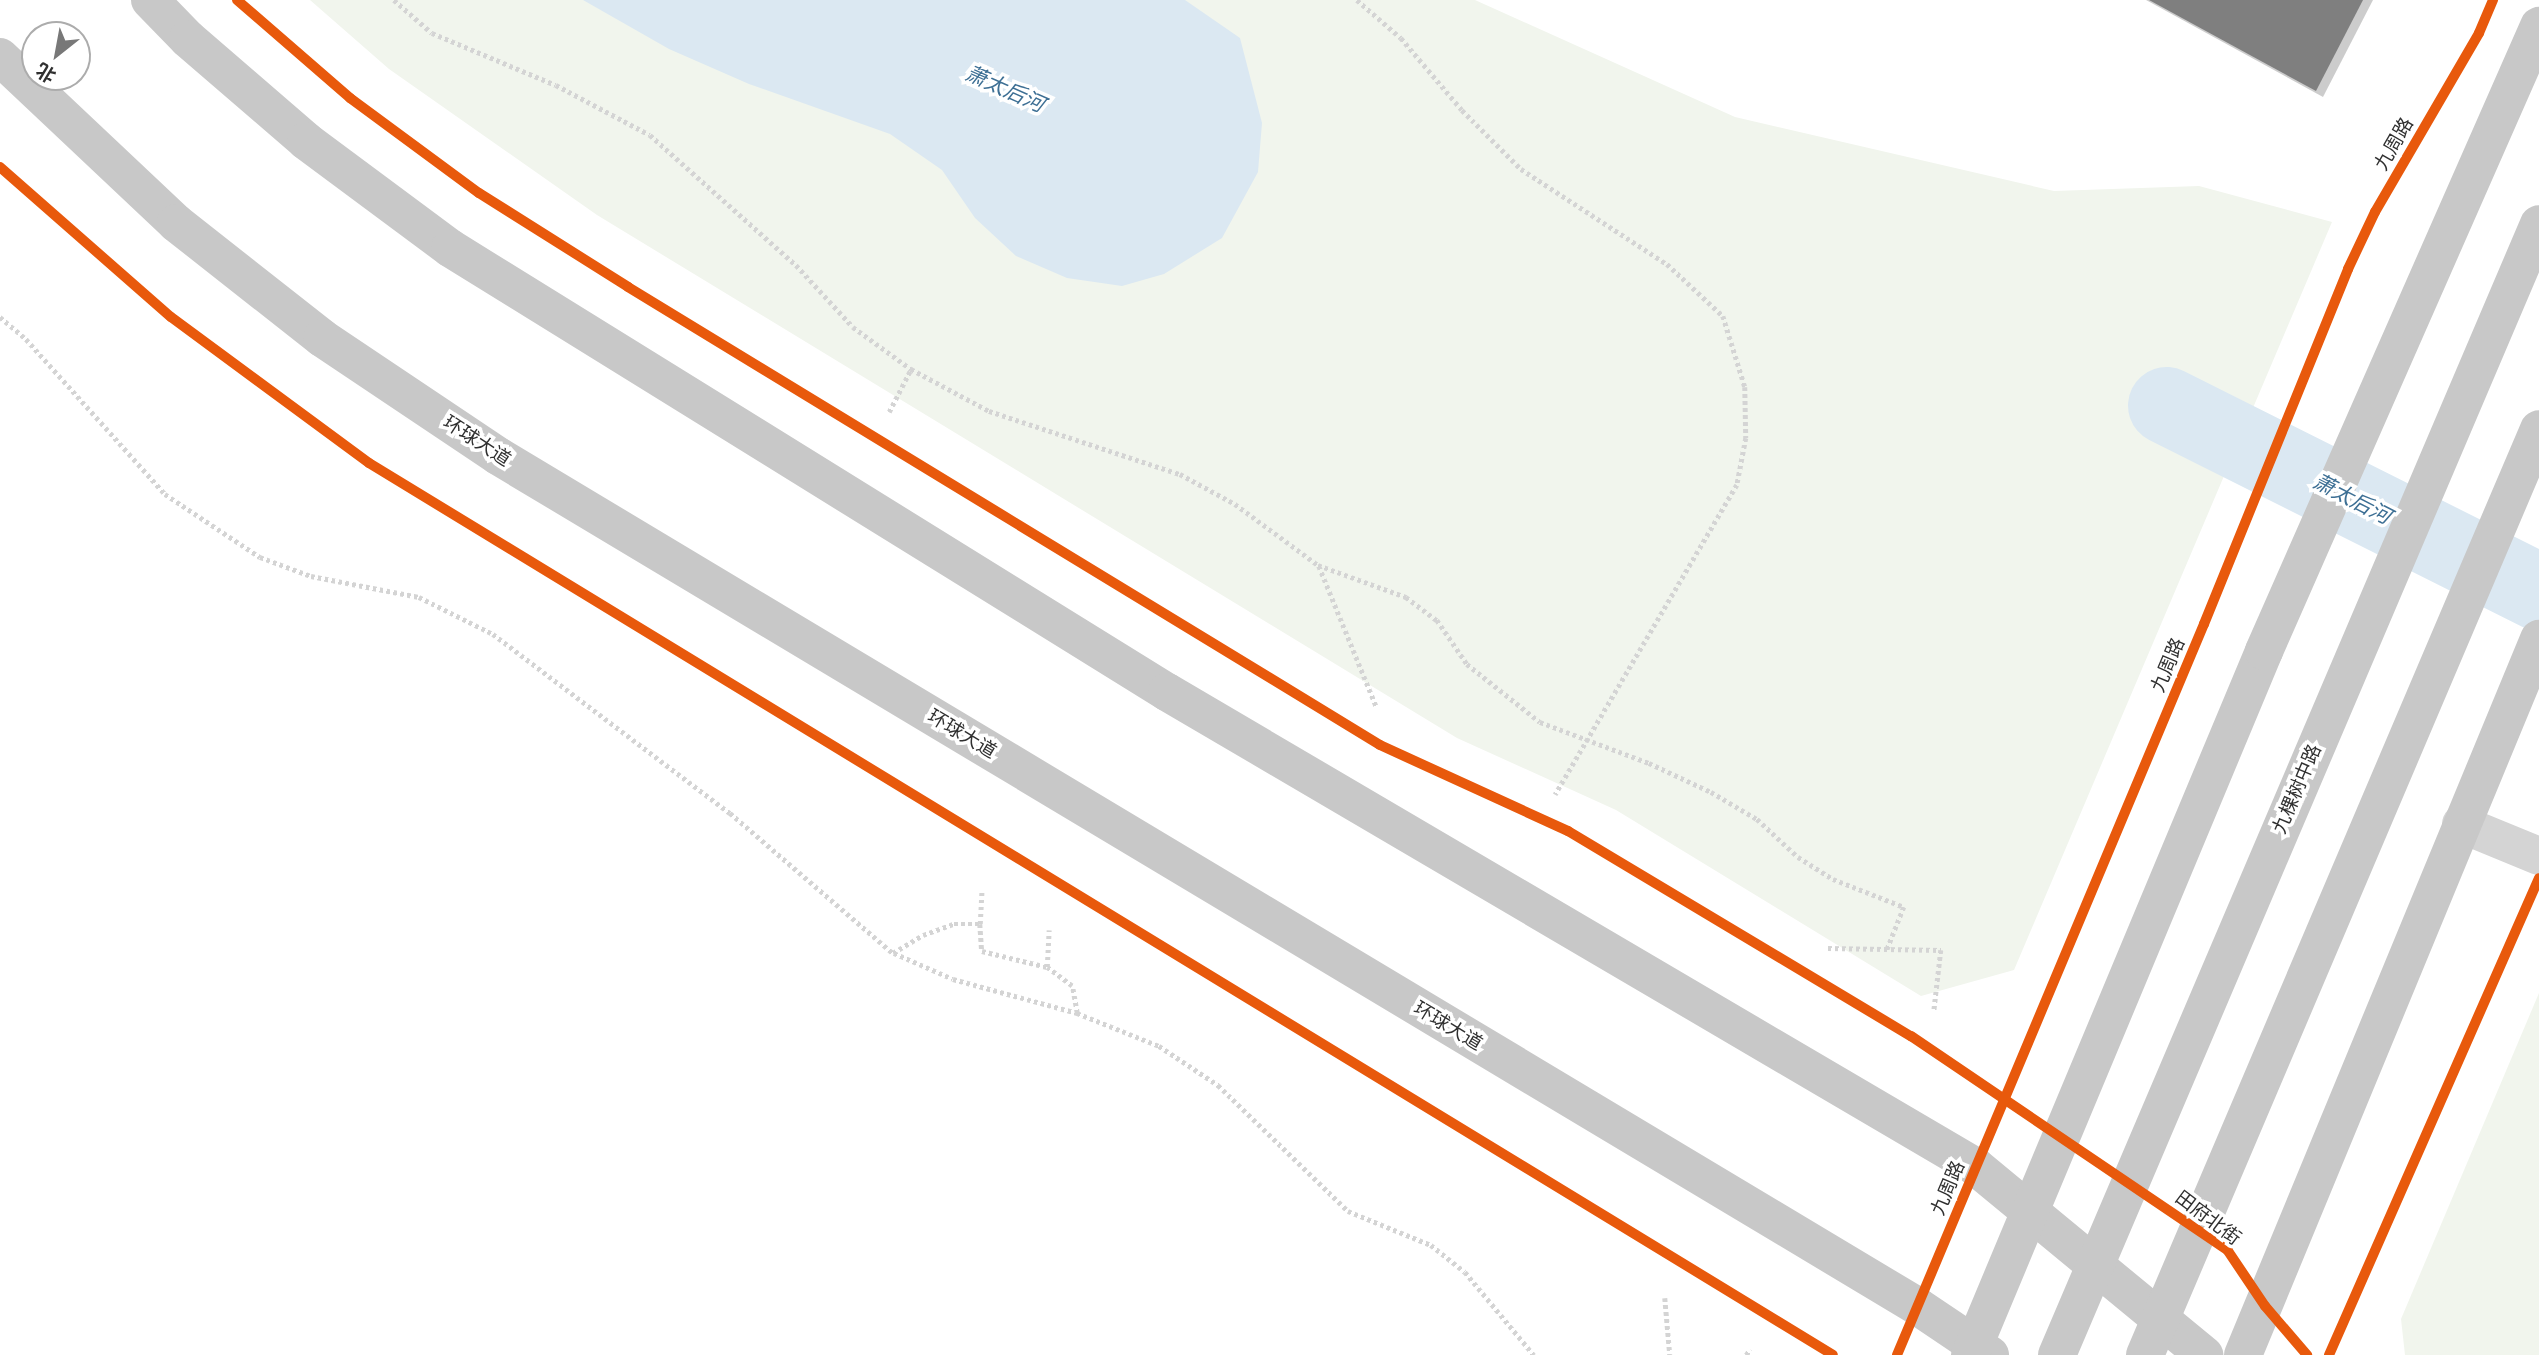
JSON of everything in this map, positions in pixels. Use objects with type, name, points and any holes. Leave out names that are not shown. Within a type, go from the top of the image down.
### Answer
[{"type":"main road","points":[[150,0],[188,39],[306,141],[461,255],[1167,692],[1976,1167],[2204,1355]]},
{"type":"main road","points":[[1978,1352],[2029,1208],[2263,651],[2539,26]]},
{"type":"main road","name":"环球大道","points":[[0,57],[176,223],[322,338],[498,456],[1917,1306],[1978,1352]]},
{"type":"main road","name":"九棵树中路","points":[[2057,1355],[2539,224]]},
{"type":"main road","points":[[2145,1355],[2539,429]]},
{"type":"main road","points":[[2243,1355],[2539,639]]},
{"type":"street","points":[[2461,824],[2539,856]]},
{"type":"path","points":[[394,0],[432,33],[556,85],[650,135],[796,265],[853,327],[911,369],[989,411],[1180,474],[1235,504],[1318,565],[1406,597],[1437,620],[1467,664],[1504,697],[1540,722],[1711,792],[1757,820],[1798,858],[1833,879],[1904,907],[1887,950]]},
{"type":"path","points":[[1357,0],[1402,38],[1462,110],[1521,169],[1667,264],[1723,316],[1745,387],[1746,438],[1737,485],[1555,795]]},
{"type":"path","points":[[0,317],[165,494],[260,556],[311,576],[419,597],[493,634],[730,813],[893,953],[953,979],[1077,1013],[1159,1046],[1218,1085],[1348,1211],[1431,1245],[1465,1272],[1534,1355]]},
{"type":"path","points":[[889,412],[911,369]]},
{"type":"path","points":[[1318,565],[1376,706]]},
{"type":"path","points":[[982,889],[982,951],[1046,967],[1072,986],[1077,1013]]},
{"type":"path","points":[[893,953],[923,934],[954,924],[980,924]]},
{"type":"path","points":[[1046,967],[1049,930]]},
{"type":"path","points":[[1828,948],[1941,950],[1934,1011]]},
{"type":"path","points":[[1665,1298],[1670,1355]]},
{"type":"path","points":[[1746,1355],[1750,1349]]},
{"type":"shaded area","points":[[310,0],[1475,0],[1735,117],[2054,191],[2199,186],[2332,222],[2014,970],[1921,996],[1616,810],[1457,738],[597,215],[389,69]]},
{"type":"shaded area","points":[[2539,993],[2539,1355],[2405,1355],[2401,1319]]},
{"type":"water","points":[[583,0],[1185,0],[1240,38],[1262,123],[1258,172],[1222,238],[1164,274],[1122,286],[1067,278],[1016,256],[975,218],[942,170],[890,134],[749,84],[669,49]]},
{"type":"building","points":[[2149,0],[2363,0],[2316,91]]},
{"type":"waterway","name":"萧太后河","points":[[2166,405],[2539,592]]},
{"type":"cycle path","name":"田府北街","points":[[237,0],[350,98],[479,193],[628,287],[1380,745],[1568,831],[1911,1036],[2228,1251],[2265,1306],[2307,1355]]},
{"type":"cycle path","name":"九周路","points":[[1897,1355],[2204,624],[2348,269],[2375,212],[2479,33],[2493,0]]},
{"type":"cycle path","points":[[0,167],[171,317],[369,463],[1833,1355]]},
{"type":"cycle path","points":[[2329,1355],[2539,878]]}]
